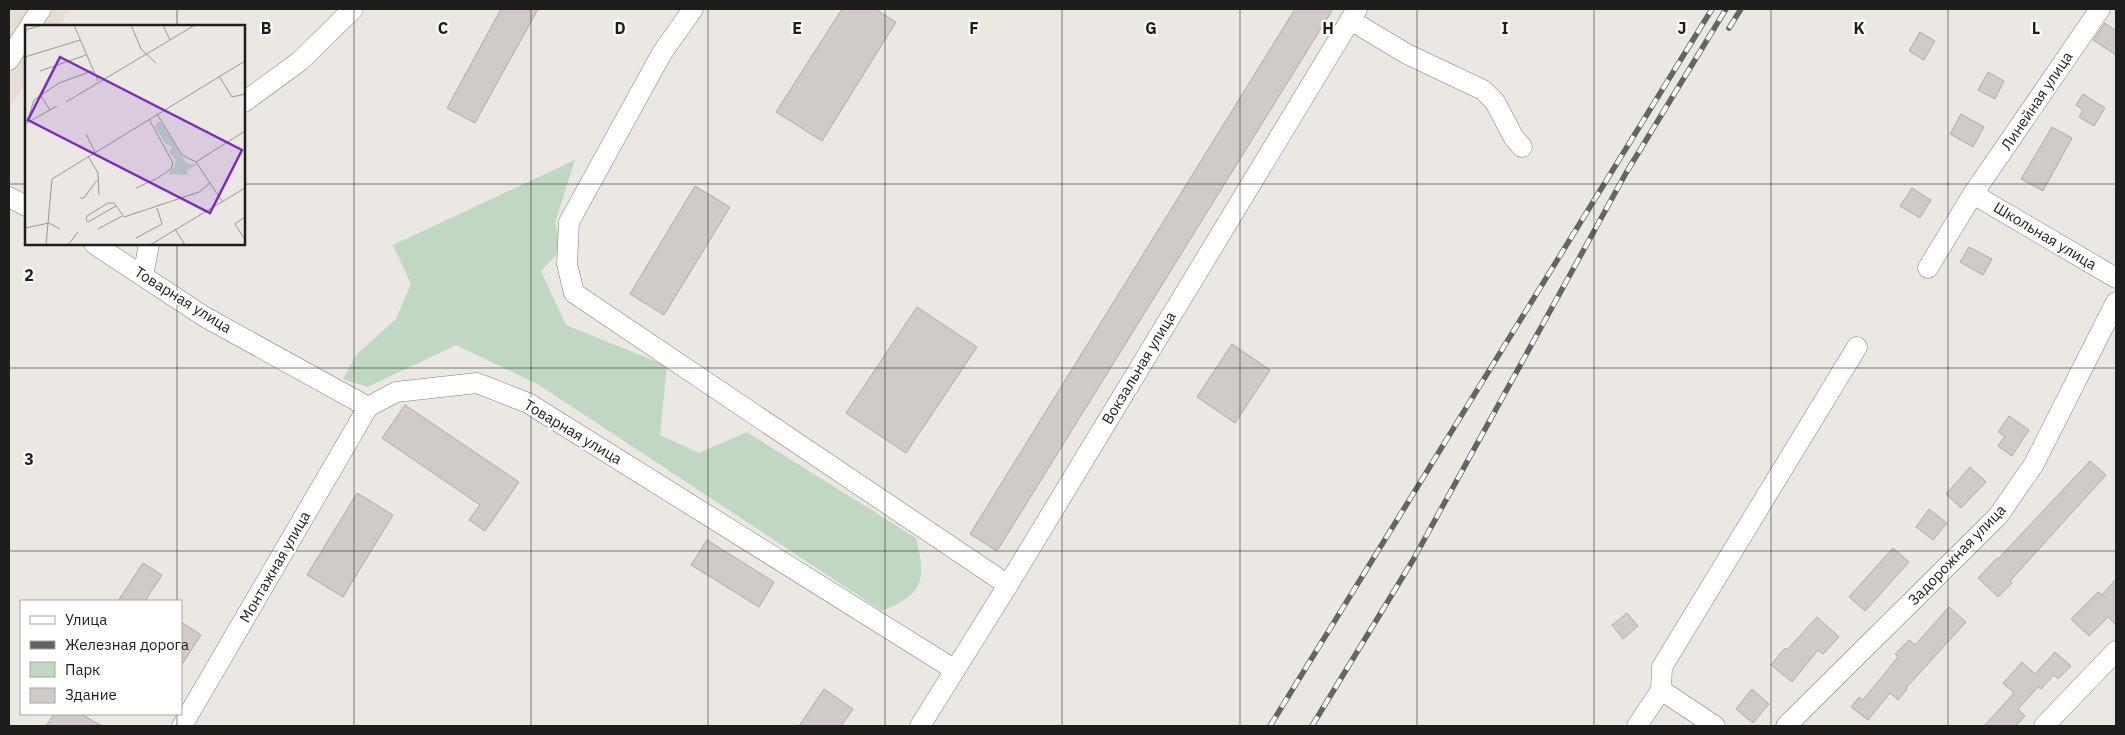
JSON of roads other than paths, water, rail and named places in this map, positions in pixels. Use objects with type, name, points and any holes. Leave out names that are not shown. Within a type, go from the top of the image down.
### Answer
[{"type":"street","points":[[31,25],[41,9]]},
{"type":"street","points":[[245,101],[300,60],[353,9]]},
{"type":"street","points":[[693,9],[662,53],[569,222],[566,264],[574,293],[1008,585]]},
{"type":"street","name":"Линейная улица","points":[[1928,268],[1973,194],[2100,9]]},
{"type":"street","points":[[1354,14],[1407,54],[1484,90],[1495,102],[1514,138],[1522,147]]},
{"type":"street","name":"Вокзальная улица","points":[[920,726],[1008,585],[1354,14]]},
{"type":"street","points":[[9,60],[25,34]]},
{"type":"street","name":"Школьная улица","points":[[1973,194],[2116,278]]},
{"type":"street","points":[[9,197],[25,205]]},
{"type":"street","name":"Товарная улица","points":[[96,245],[205,316],[368,407],[396,392],[477,383],[528,403],[955,670]]},
{"type":"street","points":[[144,276],[149,245]]},
{"type":"street","name":"Задорожная улица","points":[[1786,726],[1998,516],[2034,464],[2116,302]]},
{"type":"street","points":[[1637,726],[1661,690],[1662,667],[1857,347]]},
{"type":"street","name":"Монтажная улица","points":[[182,726],[368,407]]},
{"type":"street","points":[[2044,726],[2116,651]]},
{"type":"street","points":[[1661,690],[1715,726]]},
{"type":"railway","points":[[1270,726],[1712,9]]},
{"type":"railway","points":[[1312,726],[1413,560],[1626,173],[1726,9]]},
{"type":"railway","points":[[1729,28],[1741,9]]}]
